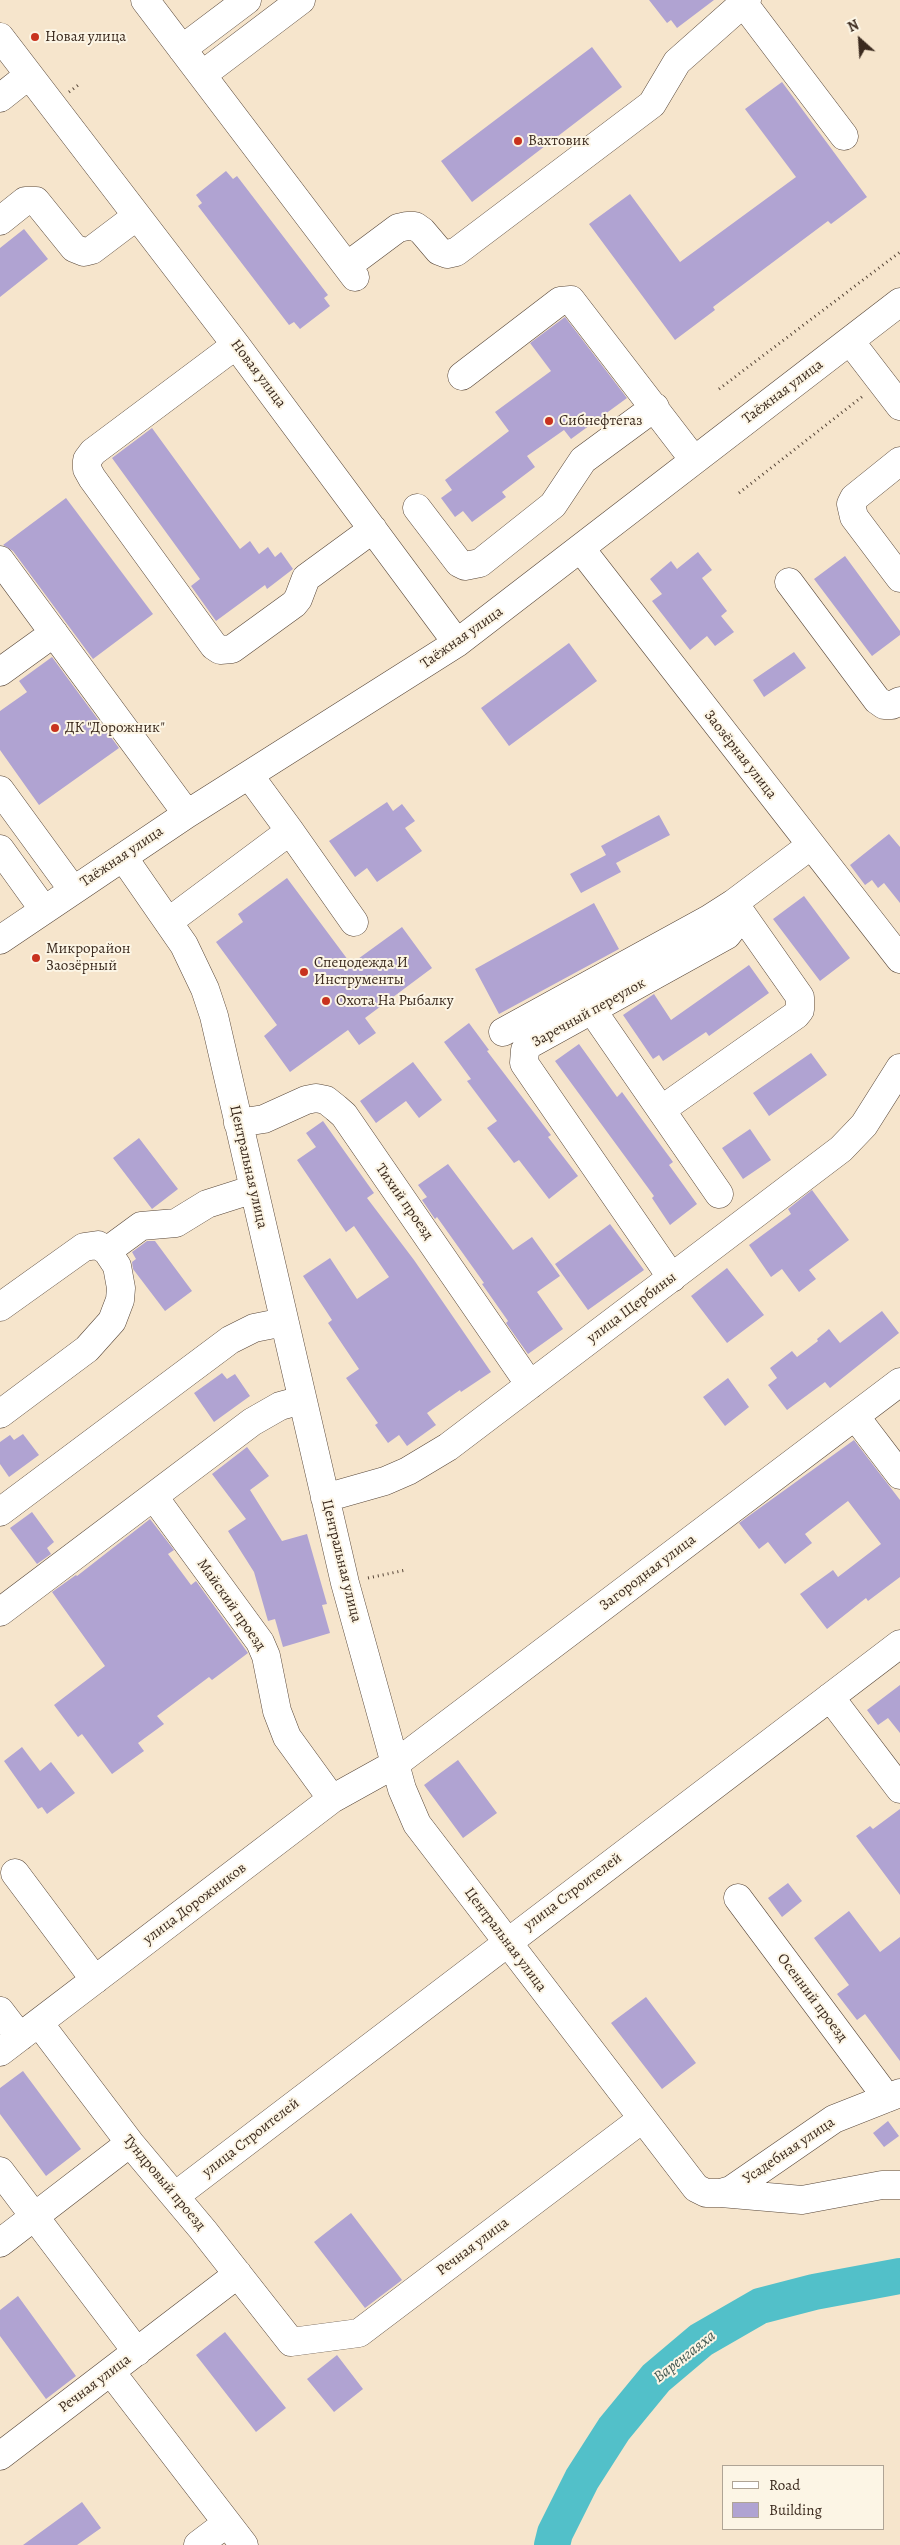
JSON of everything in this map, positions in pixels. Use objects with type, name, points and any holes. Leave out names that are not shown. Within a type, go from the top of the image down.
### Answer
[{"type":"street","points":[[145,0],[351,272],[398,228],[407,226],[415,226],[422,231],[439,251],[447,254],[456,252],[652,104],[678,62],[744,1],[844,136]]},
{"type":"street","points":[[182,49],[246,0]]},
{"type":"street","points":[[202,75],[301,0]]},
{"type":"street","name":"Новая улица","points":[[0,37],[236,345],[457,643]]},
{"type":"street","points":[[0,98],[29,75]]},
{"type":"street","points":[[0,221],[25,201],[36,201],[74,248],[84,252],[92,250],[137,216]]},
{"type":"street","points":[[462,376],[560,301],[566,299],[574,303],[694,460]]},
{"type":"street","name":"Таёжная улица","points":[[0,940],[187,814],[457,643],[900,302]]},
{"type":"street","points":[[850,341],[900,406]]},
{"type":"street","points":[[236,345],[93,452],[88,460],[87,469],[208,638],[220,650],[232,649],[294,604],[306,578],[373,529]]},
{"type":"street","points":[[417,508],[459,563],[465,566],[480,563],[553,505],[583,460],[655,407]]},
{"type":"street","points":[[900,461],[854,498],[851,511],[900,578]]},
{"type":"street","name":"Заозёрная улица","points":[[581,549],[810,846],[900,959]]},
{"type":"street","points":[[0,560],[187,814]]},
{"type":"street","points":[[789,582],[877,700],[884,705],[892,706],[900,702]]},
{"type":"street","points":[[0,672],[54,633]]},
{"type":"street","points":[[249,775],[354,922]]},
{"type":"street","points":[[0,790],[73,890]]},
{"type":"street","points":[[168,922],[290,831]]},
{"type":"street","points":[[503,1032],[734,903],[810,846]]},
{"type":"street","points":[[0,849],[44,910]]},
{"type":"street","name":"Центральная улица","points":[[123,857],[188,951],[205,989],[214,1016],[345,1583],[402,1789],[417,1824],[696,2188],[714,2193]]},
{"type":"street","points":[[661,1110],[796,1016],[800,1010],[800,998],[734,903]]},
{"type":"street","name":"Заречный переулок","points":[[672,1278],[524,1063],[525,1050],[530,1044],[727,936],[734,926],[734,903]]},
{"type":"street","points":[[592,1010],[720,1194]]},
{"type":"street","name":"улица Щербины","points":[[325,1498],[386,1481],[429,1460],[530,1385],[841,1149],[864,1125],[900,1068]]},
{"type":"street","name":"Тихий проезд","points":[[238,1123],[264,1119],[306,1100],[316,1098],[326,1100],[336,1108],[356,1132],[530,1385]]},
{"type":"street","points":[[108,1251],[141,1226],[176,1223],[207,1204],[254,1189]]},
{"type":"street","points":[[0,1307],[84,1247],[98,1245],[108,1251],[117,1266],[121,1288],[120,1300],[112,1321],[103,1333],[87,1349],[0,1414]]},
{"type":"street","points":[[0,1512],[230,1340],[254,1328],[284,1322]]},
{"type":"street","name":"Загородная улица","points":[[395,1764],[900,1382]]},
{"type":"street","points":[[0,1612],[252,1422],[280,1406],[302,1400]]},
{"type":"street","points":[[855,1416],[900,1475]]},
{"type":"street","name":"Майский проезд","points":[[154,1497],[260,1642],[266,1656],[278,1711],[287,1737],[332,1799]]},
{"type":"street","name":"улица Строителей","points":[[175,2196],[506,1942],[900,1644]]},
{"type":"street","points":[[830,1697],[900,1789]]},
{"type":"street","name":"улица Дорожников","points":[[20,2037],[332,1799],[395,1764]]},
{"type":"street","points":[[15,1873],[95,1980]]},
{"type":"street","name":"Осенний проезд","points":[[738,1898],[894,2096]]},
{"type":"street","name":"Тундровый проезд","points":[[0,2011],[20,2037],[130,2143],[175,2196],[291,2342]]},
{"type":"street","name":"Усадебная улица","points":[[714,2193],[731,2190],[834,2119],[894,2096]]},
{"type":"street","name":"Речная улица","points":[[291,2342],[359,2333],[642,2119]]},
{"type":"street","points":[[0,2243],[130,2143]]},
{"type":"street","points":[[0,2171],[137,2352]]},
{"type":"street","points":[[714,2193],[802,2200],[882,2185],[900,2185]]},
{"type":"street","name":"Речная улица","points":[[0,2456],[238,2274]]},
{"type":"street","points":[[111,2372],[244,2545]]},
{"type":"street","points":[[198,2545],[227,2523]]},
{"type":"path","points":[[719,389],[900,252]]},
{"type":"path","points":[[739,493],[881,382]]},
{"type":"path","points":[[345,1583],[406,1570]]},
{"type":"building","points":[[649,0],[714,0],[677,28],[671,20],[667,23]]},
{"type":"building","points":[[592,47],[622,87],[472,202],[441,161]]},
{"type":"building","points":[[782,82],[867,197],[831,224],[828,221],[713,307],[715,310],[675,340],[589,224],[630,194],[680,262],[796,177],[745,109]]},
{"type":"building","points":[[226,171],[233,179],[237,176],[328,295],[324,298],[330,306],[300,329],[294,322],[289,325],[198,206],[202,203],[196,195]]},
{"type":"building","points":[[24,229],[48,259],[0,297],[0,248]]},
{"type":"building","name":"Сибнефтегаз","points":[[565,317],[627,398],[571,439],[564,430],[527,456],[535,467],[502,492],[506,497],[472,522],[463,511],[455,517],[441,498],[452,490],[445,480],[509,431],[495,412],[551,371],[530,343]]},
{"type":"building","points":[[152,428],[240,549],[250,541],[259,554],[268,547],[275,557],[281,552],[293,569],[267,589],[265,585],[216,621],[191,586],[200,579],[112,458]]},
{"type":"building","points":[[66,498],[153,614],[93,659],[13,551],[3,545]]},
{"type":"building","points":[[698,552],[712,570],[702,578],[727,611],[721,616],[734,632],[715,646],[707,636],[690,650],[652,601],[662,594],[650,579],[671,561],[677,569]]},
{"type":"building","points":[[845,556],[900,631],[900,635],[872,656],[814,579]]},
{"type":"building","points":[[569,643],[597,681],[509,746],[481,708]]},
{"type":"building","points":[[794,652],[806,668],[764,697],[753,680]]},
{"type":"building","name":"ДК \"Дорожник\"","points":[[52,657],[119,748],[39,805],[0,750],[0,711],[27,692],[19,681]]},
{"type":"building","points":[[387,802],[393,811],[402,804],[415,821],[405,828],[422,851],[377,882],[367,868],[355,877],[329,841]]},
{"type":"building","points":[[659,815],[670,835],[616,863],[621,872],[581,893],[570,874],[606,855],[601,846]]},
{"type":"building","points":[[889,834],[900,847],[900,903],[884,883],[878,888],[872,880],[865,885],[850,865]]},
{"type":"building","points":[[287,878],[351,964],[402,927],[432,968],[365,1018],[376,1033],[359,1045],[348,1030],[290,1072],[264,1036],[277,1025],[216,942],[243,922],[238,914]]},
{"type":"building","points":[[804,896],[850,958],[820,981],[773,919]]},
{"type":"building","points":[[594,903],[619,949],[499,1014],[475,969]]},
{"type":"building","points":[[749,965],[769,993],[709,1036],[706,1032],[663,1061],[659,1055],[653,1059],[623,1015],[654,994],[671,1020]]},
{"type":"building","points":[[469,1023],[489,1050],[487,1051],[551,1135],[548,1137],[578,1176],[549,1199],[519,1160],[514,1163],[487,1128],[497,1121],[467,1081],[471,1079],[444,1042]]},
{"type":"building","points":[[579,1044],[617,1097],[622,1092],[673,1162],[669,1165],[697,1204],[670,1225],[652,1198],[654,1196],[555,1061]]},
{"type":"building","points":[[811,1053],[827,1075],[769,1116],[753,1093]]},
{"type":"building","points":[[413,1062],[442,1100],[419,1118],[406,1101],[376,1123],[360,1101]]},
{"type":"building","points":[[323,1121],[374,1193],[367,1198],[414,1260],[491,1372],[461,1392],[460,1390],[427,1413],[436,1425],[407,1446],[399,1435],[388,1443],[375,1425],[378,1423],[346,1378],[359,1369],[328,1323],[332,1320],[303,1276],[330,1258],[357,1299],[389,1277],[354,1226],[346,1232],[297,1160],[316,1147],[306,1133]]},
{"type":"building","points":[[750,1129],[771,1160],[743,1179],[722,1148]]},
{"type":"building","points":[[139,1138],[178,1189],[152,1209],[113,1158]]},
{"type":"building","points":[[448,1164],[513,1250],[532,1237],[560,1276],[537,1292],[563,1329],[528,1354],[506,1323],[508,1321],[482,1284],[484,1283],[437,1217],[435,1219],[422,1200],[427,1197],[418,1185]]},
{"type":"building","points":[[812,1190],[849,1240],[809,1270],[816,1279],[799,1292],[782,1269],[771,1277],[749,1245],[791,1214],[788,1209]]},
{"type":"building","points":[[610,1224],[644,1270],[588,1310],[555,1264]]},
{"type":"building","points":[[147,1241],[155,1241],[192,1291],[165,1311],[133,1269],[132,1262],[136,1259],[132,1252]]},
{"type":"building","points":[[727,1268],[764,1315],[727,1343],[691,1296]]},
{"type":"building","points":[[882,1311],[899,1333],[830,1388],[825,1382],[787,1410],[768,1385],[777,1378],[770,1368],[792,1351],[797,1357],[818,1341],[817,1339],[829,1329],[840,1343]]},
{"type":"building","points":[[222,1373],[227,1379],[235,1374],[250,1396],[214,1422],[194,1393]]},
{"type":"building","points":[[728,1378],[749,1407],[725,1426],[703,1397]]},
{"type":"building","points":[[23,1434],[39,1455],[9,1477],[0,1464],[0,1442],[10,1435],[14,1440]]},
{"type":"building","points":[[854,1440],[900,1500],[900,1577],[868,1601],[866,1598],[827,1629],[800,1594],[833,1570],[838,1577],[881,1544],[848,1501],[805,1534],[812,1543],[785,1564],[768,1542],[759,1549],[739,1523]]},
{"type":"building","points":[[247,1447],[269,1476],[250,1490],[282,1541],[307,1534],[327,1604],[322,1605],[330,1633],[283,1647],[275,1619],[268,1621],[254,1572],[228,1531],[246,1519],[212,1474]]},
{"type":"building","points":[[32,1512],[54,1542],[47,1548],[51,1554],[37,1564],[10,1528]]},
{"type":"building","points":[[150,1519],[174,1550],[168,1554],[191,1585],[196,1581],[248,1653],[212,1680],[209,1677],[157,1716],[164,1724],[138,1743],[144,1751],[112,1774],[82,1734],[78,1737],[54,1705],[105,1666],[52,1592],[77,1576]]},
{"type":"building","points":[[900,1685],[900,1733],[888,1718],[878,1725],[867,1710]]},
{"type":"building","points":[[22,1747],[40,1771],[51,1762],[75,1793],[47,1814],[42,1807],[38,1809],[4,1761]]},
{"type":"building","points":[[458,1760],[497,1813],[463,1838],[424,1785]]},
{"type":"building","points":[[900,1809],[900,1895],[856,1836],[870,1826],[873,1829]]},
{"type":"building","points":[[788,1883],[802,1901],[782,1917],[768,1898]]},
{"type":"building","points":[[849,1911],[880,1952],[900,1937],[900,2061],[865,2014],[857,2020],[837,1994],[849,1985],[814,1938]]},
{"type":"building","points":[[646,1997],[696,2063],[662,2089],[611,2023]]},
{"type":"building","points":[[23,2071],[81,2149],[46,2176],[0,2114],[0,2088]]},
{"type":"building","points":[[888,2121],[899,2136],[884,2147],[873,2133]]},
{"type":"building","points":[[351,2213],[402,2280],[365,2308],[314,2242]]},
{"type":"building","points":[[18,2296],[76,2376],[46,2399],[0,2336],[0,2310]]},
{"type":"building","points":[[225,2332],[286,2408],[256,2432],[196,2355]]},
{"type":"building","points":[[337,2355],[363,2389],[334,2412],[307,2379]]},
{"type":"building","points":[[82,2502],[101,2528],[77,2545],[23,2545]]},
{"type":"waterway","name":"Варенгаяха","points":[[552,2545],[555,2533],[582,2479],[614,2429],[656,2378],[701,2340],[760,2306],[814,2292],[900,2276]]},
{"type":"place","name":"Новая улица","points":[[35,37]]},
{"type":"place","name":"Вахтовик","points":[[518,141]]},
{"type":"place","name":"Сибнефтегаз","points":[[549,421]]},
{"type":"place","name":"ДК \"Дорожник\"","points":[[55,728]]},
{"type":"place","name":"Микрорайон Заозёрный","points":[[36,958]]},
{"type":"place","name":"Спецодежда И Инструменты","points":[[304,972]]},
{"type":"place","name":"Охота На Рыбалку","points":[[326,1001]]}]
